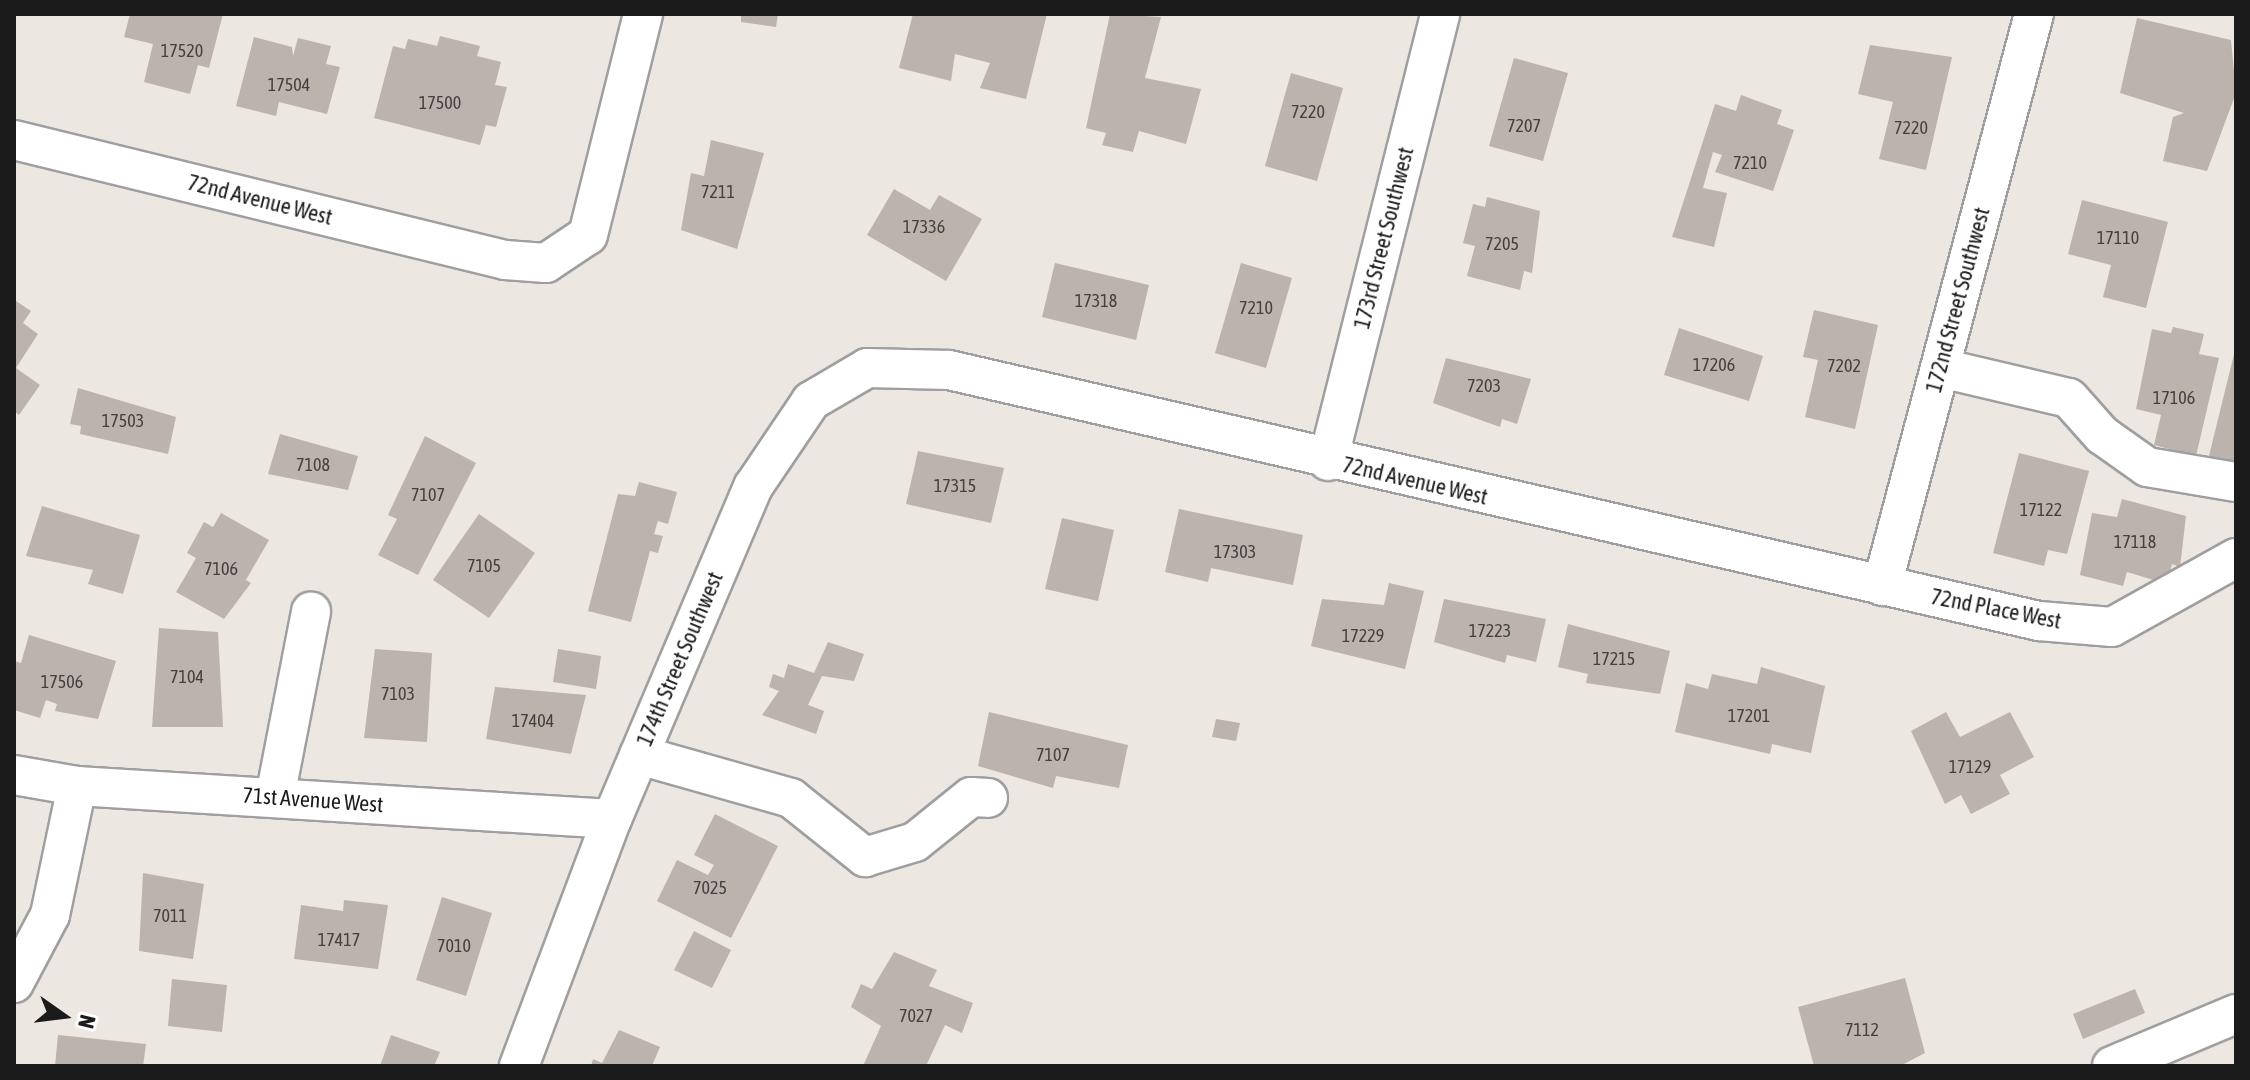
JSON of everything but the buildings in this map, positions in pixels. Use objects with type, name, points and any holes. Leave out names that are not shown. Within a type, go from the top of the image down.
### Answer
[{"type":"street","name":"72nd Avenue West","points":[[14,140],[505,260],[546,263],[588,235],[643,14]]},
{"type":"street","name":"173rd Street Southwest","points":[[1328,461],[1440,14]]},
{"type":"street","name":"172nd Street Southwest","points":[[1882,586],[2034,14]]},
{"type":"street","name":"174th Street Southwest","points":[[519,1066],[612,819],[753,487],[811,401],[867,368],[949,370]]},
{"type":"street","points":[[1941,368],[2069,398],[2102,435],[2147,467],[2236,482]]},
{"type":"street","name":"72nd Avenue West","points":[[949,370],[1328,461],[1882,586]]},
{"type":"street","name":"72nd Place West","points":[[1882,586],[2039,621],[2112,627],[2236,558]]},
{"type":"street","points":[[275,797],[311,611]]},
{"type":"street","points":[[639,755],[791,798],[865,857],[915,842],[971,797],[988,798]]},
{"type":"street","name":"71st Avenue West","points":[[14,775],[77,786],[612,819]]},
{"type":"street","points":[[14,983],[50,915],[77,786]]},
{"type":"street","points":[[2112,1066],[2236,1014]]}]
